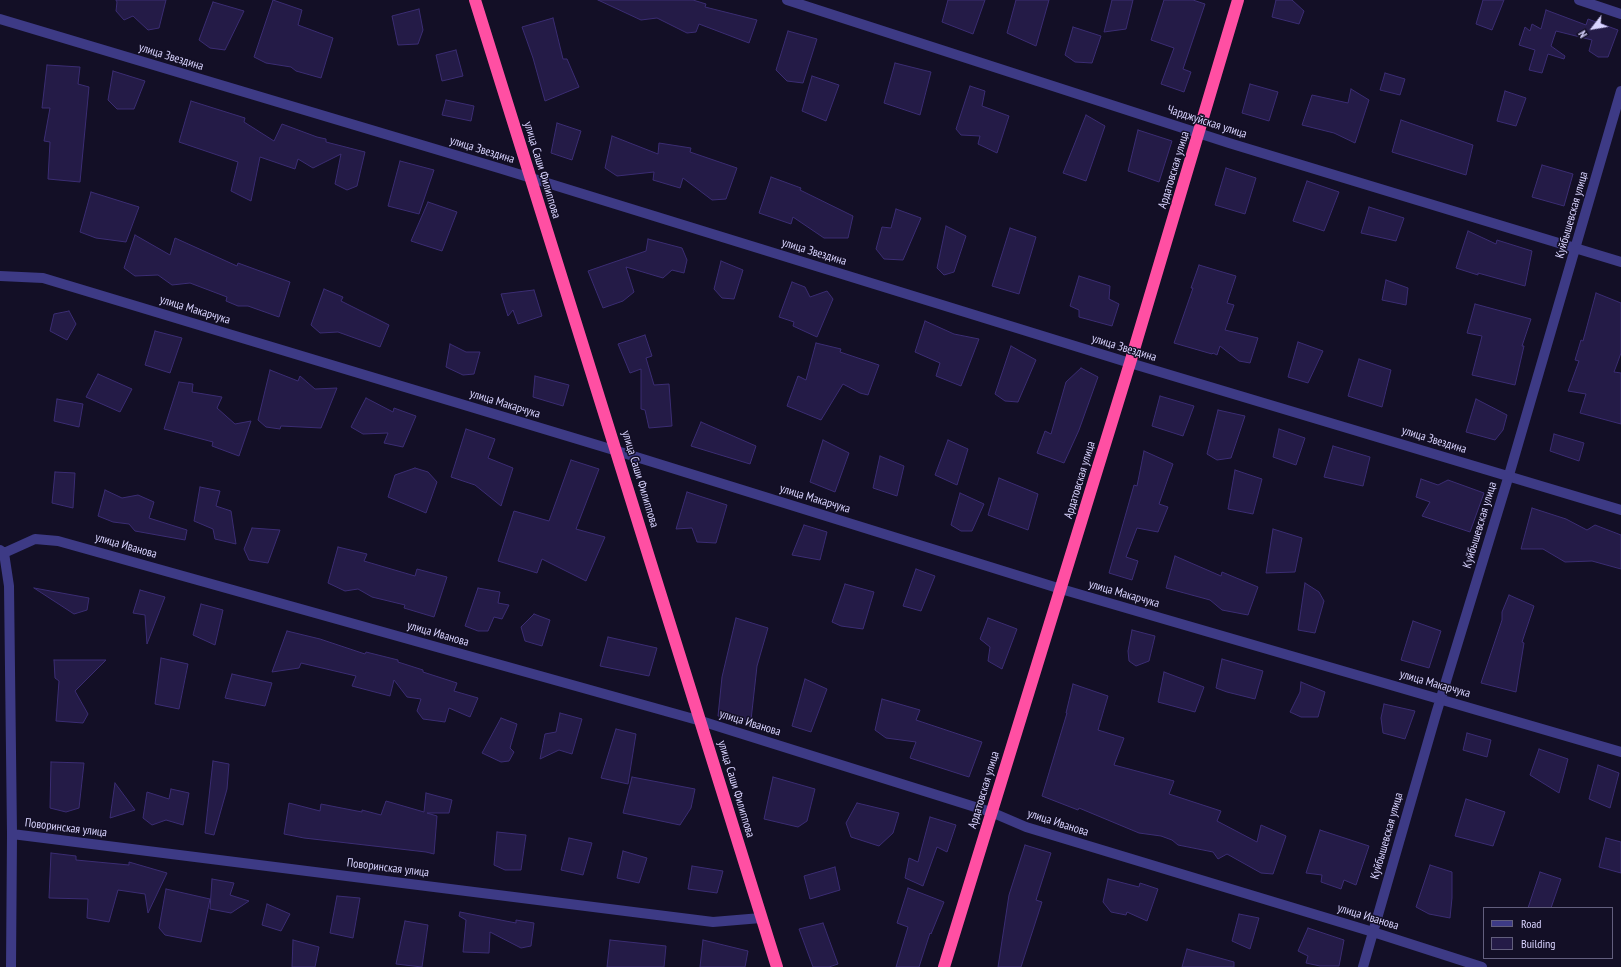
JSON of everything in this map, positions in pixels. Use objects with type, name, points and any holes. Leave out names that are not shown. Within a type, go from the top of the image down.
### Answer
[{"type":"highway","name":"улица Саши Филиппова","points":[[475,0],[777,967]]},
{"type":"highway","name":"Ардатовская улица","points":[[944,967],[1130,363],[1238,0]]},
{"type":"street","name":"Чарджуйская улица","points":[[787,0],[1199,133],[1621,262]]},
{"type":"street","points":[[1579,0],[1621,14]]},
{"type":"street","name":"улица Звездина","points":[[0,19],[530,178],[1130,363],[1509,475],[1621,510]]},
{"type":"street","name":"Куйбышевская улица","points":[[1363,967],[1440,699],[1509,475],[1621,91]]},
{"type":"street","name":"улица Макарчука","points":[[0,276],[43,278],[617,451],[1061,589],[1621,752]]},
{"type":"street","name":"улица Иванова","points":[[2,552],[35,539],[58,541],[701,721],[992,812],[1026,828],[1374,932],[1482,967]]},
{"type":"street","points":[[2,552],[9,586],[12,834],[11,967]]},
{"type":"street","name":"Поворинская улица","points":[[12,834],[713,922],[761,918]]},
{"type":"building","points":[[116,0],[166,0],[159,28],[148,30],[133,16],[124,20],[116,11]]},
{"type":"building","points":[[273,0],[302,10],[298,25],[333,38],[321,78],[296,71],[291,67],[266,63],[254,57]]},
{"type":"building","points":[[598,0],[693,0],[706,4],[705,7],[757,20],[749,43],[699,24],[696,32],[687,33],[657,18],[641,20]]},
{"type":"building","points":[[948,0],[985,0],[973,34],[942,22]]},
{"type":"building","points":[[1016,0],[1049,0],[1036,46],[1007,33]]},
{"type":"building","points":[[1112,0],[1133,0],[1126,29],[1104,32]]},
{"type":"building","points":[[1164,0],[1193,0],[1205,4],[1183,69],[1191,72],[1184,92],[1161,84],[1174,48],[1151,40]]},
{"type":"building","points":[[1276,0],[1292,0],[1304,11],[1299,24],[1272,17]]},
{"type":"building","points":[[1483,0],[1504,0],[1492,30],[1476,24]]},
{"type":"building","points":[[213,2],[244,11],[225,50],[210,48],[199,40]]},
{"type":"building","points":[[419,9],[423,30],[418,44],[398,45],[392,16]]},
{"type":"building","points":[[1546,10],[1586,25],[1588,19],[1618,30],[1608,57],[1598,57],[1589,51],[1592,40],[1556,31],[1551,46],[1565,56],[1564,59],[1548,54],[1542,73],[1529,70],[1535,50],[1519,45],[1525,27],[1530,31],[1532,24],[1541,29]]},
{"type":"building","points":[[553,18],[563,59],[567,59],[579,87],[545,101],[533,58],[522,27]]},
{"type":"building","points":[[1073,27],[1101,36],[1092,63],[1075,62],[1065,55]]},
{"type":"building","points":[[788,31],[817,39],[803,83],[787,81],[776,70]]},
{"type":"building","points":[[456,50],[463,76],[442,81],[436,55]]},
{"type":"building","points":[[895,63],[931,72],[920,115],[884,103]]},
{"type":"building","points":[[47,65],[80,67],[78,84],[89,87],[80,182],[48,179],[50,142],[44,141],[50,108],[42,108]]},
{"type":"building","points":[[113,71],[145,81],[134,109],[117,109],[108,100]]},
{"type":"building","points":[[1385,73],[1405,79],[1400,95],[1380,90]]},
{"type":"building","points":[[812,76],[839,85],[826,121],[802,111]]},
{"type":"building","points":[[1250,84],[1278,92],[1269,121],[1242,113]]},
{"type":"building","points":[[970,86],[985,91],[982,106],[1009,116],[997,153],[978,144],[980,136],[961,135],[956,129]]},
{"type":"building","points":[[1351,89],[1369,100],[1355,143],[1334,133],[1302,125],[1312,95],[1348,103]]},
{"type":"building","points":[[1505,91],[1526,98],[1516,126],[1497,121]]},
{"type":"building","points":[[446,100],[474,106],[471,121],[442,115]]},
{"type":"building","points":[[191,101],[245,118],[244,122],[274,141],[282,124],[326,139],[326,142],[365,152],[357,186],[347,190],[335,184],[341,154],[313,168],[298,159],[295,169],[260,157],[251,201],[231,191],[238,162],[179,142]]},
{"type":"building","points":[[1086,115],[1105,126],[1086,181],[1063,173]]},
{"type":"building","points":[[1401,120],[1473,145],[1466,175],[1392,152]]},
{"type":"building","points":[[557,123],[581,131],[572,160],[551,153]]},
{"type":"building","points":[[1138,130],[1172,141],[1159,182],[1128,171]]},
{"type":"building","points":[[612,136],[658,154],[659,143],[691,148],[690,152],[737,168],[726,199],[712,200],[683,178],[680,188],[653,180],[654,172],[617,176],[605,168]]},
{"type":"building","points":[[400,161],[434,170],[419,214],[388,206]]},
{"type":"building","points":[[1542,165],[1573,174],[1564,206],[1532,197]]},
{"type":"building","points":[[1226,168],[1256,178],[1245,214],[1215,205]]},
{"type":"building","points":[[771,177],[801,188],[800,190],[853,216],[848,238],[824,238],[793,217],[791,224],[759,213]]},
{"type":"building","points":[[1307,181],[1339,192],[1324,231],[1293,221]]},
{"type":"building","points":[[91,192],[139,207],[126,242],[96,238],[80,232]]},
{"type":"building","points":[[428,202],[457,212],[442,251],[411,241]]},
{"type":"building","points":[[1369,207],[1404,218],[1396,241],[1361,233]]},
{"type":"building","points":[[896,209],[921,218],[903,260],[884,259],[876,249],[882,227],[891,228]]},
{"type":"building","points":[[946,226],[966,236],[954,272],[944,275],[937,268]]},
{"type":"building","points":[[1010,228],[1036,237],[1019,294],[992,286]]},
{"type":"building","points":[[1468,231],[1496,244],[1497,240],[1532,251],[1525,286],[1478,273],[1478,275],[1456,268]]},
{"type":"building","points":[[135,235],[170,255],[175,238],[237,266],[238,263],[290,282],[279,317],[248,306],[238,306],[226,301],[227,297],[190,283],[172,285],[158,275],[135,276],[124,268]]},
{"type":"building","points":[[648,239],[682,248],[687,260],[684,273],[672,270],[663,278],[626,267],[634,292],[623,301],[603,308],[588,271],[646,251]]},
{"type":"building","points":[[721,261],[743,270],[734,299],[722,298],[714,289]]},
{"type":"building","points":[[1199,265],[1236,276],[1227,303],[1234,305],[1225,330],[1258,338],[1250,363],[1239,361],[1220,346],[1217,355],[1174,343],[1193,288],[1191,288]]},
{"type":"building","points":[[1079,276],[1110,286],[1109,299],[1119,304],[1112,326],[1079,317],[1079,310],[1070,306]]},
{"type":"building","points":[[1386,280],[1408,288],[1406,305],[1382,300]]},
{"type":"building","points":[[792,282],[805,287],[810,297],[827,291],[833,299],[817,337],[793,326],[794,322],[779,317]]},
{"type":"building","points":[[324,289],[343,297],[341,301],[389,325],[380,347],[338,332],[320,333],[311,325]]},
{"type":"building","points":[[534,290],[542,316],[518,324],[513,310],[508,316],[501,294]]},
{"type":"building","points":[[1596,293],[1621,303],[1621,353],[1614,372],[1621,373],[1621,424],[1580,413],[1586,394],[1568,391],[1579,361],[1575,360],[1581,340],[1583,341]]},
{"type":"building","points":[[1475,304],[1531,319],[1522,346],[1524,346],[1515,385],[1472,375],[1482,336],[1467,333]]},
{"type":"building","points":[[69,311],[76,324],[67,340],[50,331],[54,314]]},
{"type":"building","points":[[925,321],[954,334],[979,339],[961,386],[936,376],[940,363],[915,352]]},
{"type":"building","points":[[155,331],[182,338],[170,373],[145,365]]},
{"type":"building","points":[[645,335],[652,356],[646,358],[654,385],[669,384],[672,426],[649,428],[645,410],[641,409],[641,369],[630,373],[618,344]]},
{"type":"building","points":[[1298,342],[1323,351],[1308,383],[1288,377]]},
{"type":"building","points":[[816,343],[841,349],[840,352],[879,365],[868,395],[860,393],[843,384],[821,420],[787,406],[798,376],[806,380]]},
{"type":"building","points":[[450,344],[466,352],[480,352],[474,374],[463,375],[446,367]]},
{"type":"building","points":[[1011,346],[1036,360],[1018,402],[1005,401],[995,394]]},
{"type":"building","points":[[1359,359],[1391,370],[1382,407],[1348,396]]},
{"type":"building","points":[[1081,368],[1098,377],[1079,430],[1064,463],[1037,453],[1045,431],[1051,434],[1066,382]]},
{"type":"building","points":[[270,370],[298,381],[300,376],[315,389],[337,388],[321,428],[281,426],[280,429],[266,427],[258,420]]},
{"type":"building","points":[[98,374],[132,389],[120,412],[86,397]]},
{"type":"building","points":[[535,376],[569,385],[563,406],[533,397]]},
{"type":"building","points":[[179,382],[193,384],[192,392],[222,397],[217,408],[235,424],[251,421],[239,456],[212,446],[213,442],[164,429]]},
{"type":"building","points":[[1160,396],[1194,406],[1183,436],[1152,426]]},
{"type":"building","points":[[366,398],[393,412],[394,408],[416,416],[403,447],[384,443],[388,433],[363,434],[351,427]]},
{"type":"building","points":[[57,399],[83,404],[79,427],[54,421]]},
{"type":"building","points":[[1476,399],[1507,415],[1503,430],[1495,440],[1466,432]]},
{"type":"building","points":[[1218,410],[1245,416],[1231,458],[1217,460],[1207,454]]},
{"type":"building","points":[[701,422],[756,446],[750,464],[691,446]]},
{"type":"building","points":[[466,429],[495,439],[488,458],[513,468],[501,506],[475,485],[451,477]]},
{"type":"building","points":[[1279,429],[1305,438],[1296,465],[1273,457]]},
{"type":"building","points":[[1554,434],[1584,443],[1579,461],[1550,451]]},
{"type":"building","points":[[823,440],[849,453],[835,492],[810,482]]},
{"type":"building","points":[[948,440],[968,449],[957,485],[935,475]]},
{"type":"building","points":[[1333,446],[1370,457],[1363,486],[1324,477]]},
{"type":"building","points":[[1144,451],[1173,464],[1159,504],[1168,507],[1158,532],[1137,528],[1126,557],[1138,561],[1132,580],[1109,573],[1134,485],[1137,486]]},
{"type":"building","points":[[880,456],[904,466],[897,496],[873,488]]},
{"type":"building","points":[[571,460],[599,469],[576,529],[605,537],[586,581],[542,559],[537,573],[498,561],[514,511],[549,521]]},
{"type":"building","points":[[415,468],[428,472],[437,482],[426,513],[388,497],[395,475]]},
{"type":"building","points":[[1235,470],[1262,479],[1253,514],[1228,509]]},
{"type":"building","points":[[55,472],[75,473],[73,508],[52,503]]},
{"type":"building","points":[[999,478],[1038,494],[1028,530],[988,515]]},
{"type":"building","points":[[1421,479],[1438,485],[1448,480],[1484,493],[1470,532],[1422,516],[1430,502],[1416,497]]},
{"type":"building","points":[[200,487],[220,491],[216,506],[231,511],[236,544],[215,539],[213,529],[194,521]]},
{"type":"building","points":[[105,490],[122,498],[138,495],[154,502],[149,518],[187,530],[185,540],[135,531],[129,524],[113,522],[98,516]]},
{"type":"building","points":[[687,492],[727,505],[716,543],[697,542],[692,528],[676,529]]},
{"type":"building","points":[[960,493],[984,504],[972,531],[961,531],[951,525]]},
{"type":"building","points":[[1532,508],[1566,519],[1587,530],[1595,525],[1621,535],[1621,569],[1592,561],[1565,562],[1543,549],[1521,549]]},
{"type":"building","points":[[804,525],[827,532],[820,560],[792,555]]},
{"type":"building","points":[[252,528],[280,530],[268,563],[249,560],[244,549]]},
{"type":"building","points":[[1273,529],[1302,538],[1295,572],[1266,573]]},
{"type":"building","points":[[338,547],[367,554],[364,561],[415,576],[417,569],[447,577],[434,617],[404,608],[405,605],[372,597],[358,589],[345,591],[328,583]]},
{"type":"building","points":[[1175,556],[1221,576],[1222,572],[1258,587],[1248,615],[1222,610],[1210,600],[1166,588]]},
{"type":"building","points":[[916,569],[935,576],[921,611],[903,606]]},
{"type":"building","points":[[1305,583],[1319,592],[1324,601],[1315,633],[1298,630]]},
{"type":"building","points":[[845,584],[874,592],[863,629],[841,626],[832,622]]},
{"type":"building","points":[[34,588],[89,598],[87,610],[74,614]]},
{"type":"building","points":[[478,588],[500,592],[498,603],[509,605],[502,619],[494,617],[488,631],[478,631],[465,626]]},
{"type":"building","points":[[140,590],[165,597],[147,644],[145,615],[133,613]]},
{"type":"building","points":[[1509,595],[1534,606],[1522,642],[1524,643],[1516,692],[1481,683],[1502,620],[1502,612]]},
{"type":"building","points":[[201,604],[223,610],[215,645],[193,635]]},
{"type":"building","points":[[534,614],[550,620],[542,646],[525,641],[521,627]]},
{"type":"building","points":[[736,618],[768,628],[757,666],[751,720],[718,716],[722,677]]},
{"type":"building","points":[[988,618],[1017,629],[1002,669],[988,661],[990,647],[980,639]]},
{"type":"building","points":[[1413,621],[1441,631],[1429,668],[1401,660]]},
{"type":"building","points":[[1132,630],[1155,636],[1149,661],[1136,666],[1129,661],[1128,651]]},
{"type":"building","points":[[287,631],[320,639],[365,654],[366,652],[398,660],[398,662],[423,670],[423,672],[457,683],[454,691],[478,698],[470,717],[449,708],[445,722],[423,719],[417,711],[421,699],[407,697],[394,680],[390,696],[352,686],[356,676],[301,663],[299,668],[272,672]]},
{"type":"building","points":[[608,637],[657,648],[649,676],[600,666]]},
{"type":"building","points":[[161,658],[188,664],[179,709],[155,704]]},
{"type":"building","points":[[1222,659],[1263,671],[1255,699],[1216,688]]},
{"type":"building","points":[[54,660],[106,660],[75,691],[88,714],[83,723],[56,721],[59,681],[55,678]]},
{"type":"building","points":[[1164,672],[1204,687],[1195,712],[1158,702]]},
{"type":"building","points":[[232,674],[272,683],[265,706],[225,698]]},
{"type":"building","points":[[805,679],[827,689],[811,732],[792,726]]},
{"type":"building","points":[[1301,682],[1325,692],[1318,717],[1301,717],[1290,712],[1300,692]]},
{"type":"building","points":[[1073,684],[1108,696],[1098,730],[1124,738],[1114,765],[1174,781],[1169,794],[1221,811],[1217,821],[1257,842],[1261,825],[1286,836],[1273,874],[1261,873],[1227,854],[1218,859],[1213,852],[1178,845],[1172,840],[1161,836],[1139,833],[1079,808],[1078,810],[1042,796],[1067,713]]},
{"type":"building","points":[[882,699],[920,710],[916,720],[982,742],[969,777],[910,758],[916,742],[886,738],[875,730]]},
{"type":"building","points":[[1384,704],[1415,711],[1405,739],[1383,733],[1381,718]]},
{"type":"building","points":[[560,713],[582,719],[572,754],[559,750],[540,759],[545,734],[556,732]]},
{"type":"building","points":[[501,718],[517,724],[510,748],[514,752],[509,761],[501,762],[482,753]]},
{"type":"building","points":[[616,729],[636,734],[628,784],[601,778]]},
{"type":"building","points":[[1467,733],[1491,740],[1487,757],[1463,750]]},
{"type":"building","points":[[1539,749],[1568,759],[1559,793],[1530,775]]},
{"type":"building","points":[[213,761],[229,764],[227,789],[214,835],[205,833]]},
{"type":"building","points":[[51,762],[84,763],[79,808],[66,812],[50,808]]},
{"type":"building","points":[[1598,765],[1619,773],[1610,808],[1589,799]]},
{"type":"building","points":[[632,777],[695,789],[691,808],[680,825],[623,813]]},
{"type":"building","points":[[773,777],[815,789],[807,821],[798,827],[764,819]]},
{"type":"building","points":[[115,783],[135,810],[110,818]]},
{"type":"building","points":[[171,789],[189,793],[183,825],[166,820],[152,825],[143,818],[147,792],[169,799]]},
{"type":"building","points":[[426,793],[452,800],[449,813],[427,813],[437,816],[434,854],[304,838],[284,834],[289,803],[320,811],[321,804],[362,812],[362,810],[381,815],[386,801],[424,812]]},
{"type":"building","points":[[1466,799],[1505,812],[1493,846],[1455,836]]},
{"type":"building","points":[[857,803],[899,813],[893,833],[879,846],[851,837],[846,823]]},
{"type":"building","points":[[930,817],[956,825],[947,852],[937,847],[923,886],[905,878],[909,858],[918,862]]},
{"type":"building","points":[[1320,830],[1369,846],[1356,885],[1344,880],[1341,889],[1321,882],[1322,875],[1306,873]]},
{"type":"building","points":[[497,832],[526,835],[521,870],[505,870],[494,865]]},
{"type":"building","points":[[569,838],[592,843],[583,875],[561,870]]},
{"type":"building","points":[[1606,838],[1621,842],[1621,873],[1599,867]]},
{"type":"building","points":[[1025,845],[1051,853],[1036,900],[1042,902],[1021,967],[998,967],[1009,895]]},
{"type":"building","points":[[623,851],[647,858],[639,883],[617,878]]},
{"type":"building","points":[[51,853],[76,856],[76,860],[129,865],[129,862],[167,873],[148,913],[145,894],[118,890],[109,922],[87,918],[88,899],[49,898]]},
{"type":"building","points":[[1430,865],[1452,872],[1450,918],[1429,914],[1416,907]]},
{"type":"building","points":[[692,866],[723,871],[717,893],[688,889]]},
{"type":"building","points":[[835,867],[840,890],[810,899],[804,876]]},
{"type":"building","points":[[1540,872],[1561,879],[1551,907],[1528,907]]},
{"type":"building","points":[[212,879],[234,883],[230,895],[249,901],[231,913],[210,909]]},
{"type":"building","points":[[1108,879],[1139,887],[1140,883],[1158,889],[1147,921],[1127,912],[1126,915],[1111,912],[1103,902]]},
{"type":"building","points":[[908,888],[944,902],[931,934],[930,933],[919,967],[896,967],[908,927],[897,923]]},
{"type":"building","points":[[166,889],[210,899],[201,942],[165,935],[159,928]]},
{"type":"building","points":[[337,896],[360,898],[353,938],[330,933]]},
{"type":"building","points":[[267,904],[290,914],[281,931],[262,925]]},
{"type":"building","points":[[460,912],[516,923],[516,920],[534,923],[531,946],[521,948],[490,932],[489,953],[463,952],[466,920],[459,916]]},
{"type":"building","points":[[1239,914],[1259,918],[1250,949],[1232,941]]},
{"type":"building","points":[[405,921],[428,925],[422,967],[396,964]]},
{"type":"building","points":[[823,923],[838,964],[829,967],[813,967],[799,929]]},
{"type":"building","points":[[1308,928],[1344,940],[1339,966],[1320,966],[1306,963],[1308,956],[1298,951]]},
{"type":"building","points":[[293,940],[319,947],[315,967],[292,967]]},
{"type":"building","points":[[610,940],[666,946],[664,967],[607,967]]},
{"type":"building","points":[[703,940],[748,951],[745,967],[700,967]]},
{"type":"building","points":[[1187,949],[1234,962],[1234,967],[1182,967]]}]
